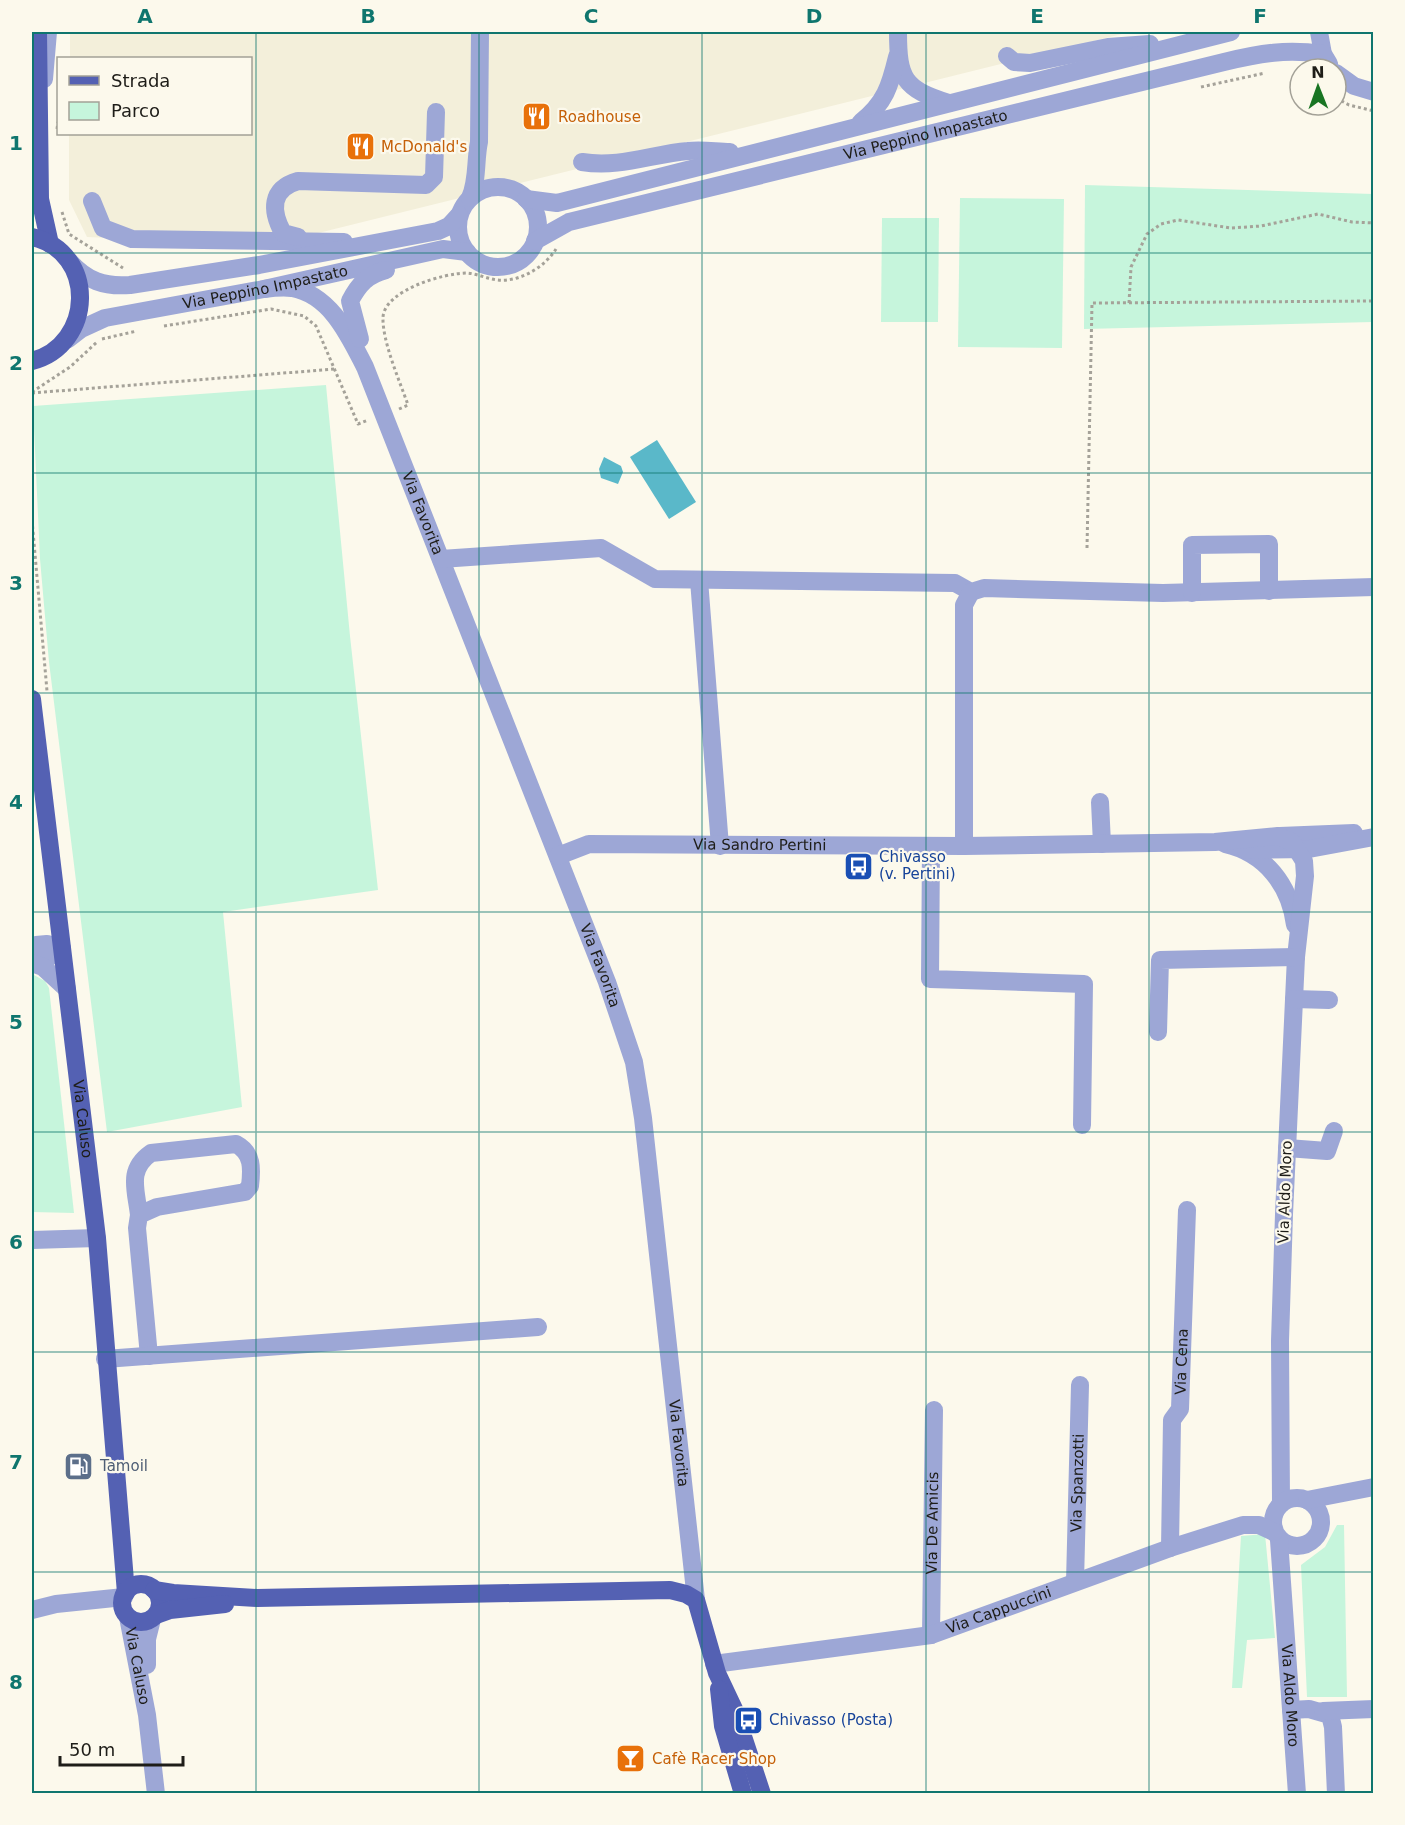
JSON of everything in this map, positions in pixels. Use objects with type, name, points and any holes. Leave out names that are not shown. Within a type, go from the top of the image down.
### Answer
[{"type":"main road","points":[[38,32],[40,199],[50,244]]},
{"type":"main road","points":[[32,237],[50,244],[69,261],[81,290],[81,309],[68,339],[35,363]]},
{"type":"main road","name":"Via Caluso","points":[[32,699],[97,1238],[105,1359],[123,1541],[124,1595]]},
{"type":"main road","name":"Via Caluso","points":[[123,1541],[139,1573],[152,1588]]},
{"type":"main road","points":[[257,1598],[154,1617],[140,1622],[128,1617],[123,1608],[124,1595],[133,1586],[173,1593],[257,1598],[670,1590],[686,1594],[696,1600],[716,1668],[734,1709],[762,1794]]},
{"type":"main road","points":[[152,1588],[160,1599],[154,1617]]},
{"type":"main road","points":[[716,1668],[723,1726],[743,1794]]},
{"type":"street","points":[[39,110],[48,32]]},
{"type":"street","points":[[470,198],[485,189],[502,187],[511,189],[526,199],[536,216],[538,229],[535,241],[528,253],[517,262],[504,266],[490,266],[472,256],[459,234],[459,215],[475,187],[479,142],[480,32]]},
{"type":"street","points":[[856,126],[878,108],[891,80],[898,52],[898,32]]},
{"type":"street","name":"Via Peppino Impastato","points":[[526,199],[557,203],[1231,32]]},
{"type":"street","points":[[1319,32],[1326,57]]},
{"type":"street","points":[[1007,56],[1014,62],[1030,63],[1108,47],[1190,42]]},
{"type":"street","name":"Via Peppino Impastato","points":[[535,241],[578,220],[1224,62],[1292,50],[1313,57]]},
{"type":"street","points":[[898,52],[907,82],[914,91],[949,103]]},
{"type":"street","points":[[1348,82],[1354,86],[1374,92]]},
{"type":"street","points":[[309,240],[283,233],[275,218],[273,204],[278,192],[287,184],[298,181],[426,185],[434,177],[436,112]]},
{"type":"street","points":[[479,142],[488,170],[502,187]]},
{"type":"street","points":[[582,162],[598,165],[628,163],[689,150],[750,153]]},
{"type":"street","points":[[92,201],[103,228],[132,239],[309,240],[373,244]]},
{"type":"street","name":"Via Peppino Impastato","points":[[69,261],[81,275],[114,286],[259,265],[438,231],[450,226],[459,215]]},
{"type":"street","name":"Via Peppino Impastato","points":[[68,339],[81,329],[105,318],[264,289],[443,249],[472,256]]},
{"type":"street","name":"Via Favorita","points":[[365,367],[350,301],[356,289],[368,276],[450,256],[472,256]]},
{"type":"street","name":"Via Favorita","points":[[264,289],[291,288],[309,294],[330,309],[342,322],[365,367],[607,982],[634,1062],[672,1373],[696,1600]]},
{"type":"street","points":[[1192,593],[1192,545],[1269,544],[1269,591]]},
{"type":"street","points":[[441,559],[601,548],[655,579],[955,583],[971,592]]},
{"type":"street","points":[[699,580],[720,846]]},
{"type":"street","points":[[964,846],[964,605],[971,592],[984,588],[1192,593],[1374,587]]},
{"type":"street","points":[[1100,802],[1102,844]]},
{"type":"street","points":[[1215,842],[1278,837],[1297,845],[1344,832],[1374,836]]},
{"type":"street","points":[[1215,842],[1246,850],[1297,845],[1333,845],[1374,836]]},
{"type":"street","name":"Via Sandro Pertini","points":[[558,856],[589,844],[964,846],[1215,842]]},
{"type":"street","points":[[1297,845],[1304,861],[1304,888],[1297,948]]},
{"type":"street","points":[[1297,845],[1287,867],[1288,897],[1297,948]]},
{"type":"street","points":[[1304,888],[1313,868],[1333,845]]},
{"type":"street","points":[[931,846],[930,979],[1084,984],[1082,1125]]},
{"type":"street","points":[[1246,850],[1271,870],[1281,882],[1288,897]]},
{"type":"street","points":[[33,955],[59,920]]},
{"type":"street","points":[[33,955],[48,958],[62,948]]},
{"type":"street","points":[[1158,1032],[1160,960],[1297,948]]},
{"type":"street","name":"Via Aldo Moro","points":[[1281,1504],[1280,1341],[1297,948]]},
{"type":"street","points":[[33,955],[67,988]]},
{"type":"street","points":[[1294,999],[1329,1000]]},
{"type":"street","points":[[1287,1148],[1327,1151],[1334,1131]]},
{"type":"street","points":[[139,1215],[157,1208],[245,1192],[250,1186],[249,1156],[236,1144],[151,1153],[140,1161],[134,1175],[139,1215],[136,1228],[149,1356]]},
{"type":"street","name":"Via Cena","points":[[1170,1548],[1172,1420],[1180,1409],[1187,1210]]},
{"type":"street","points":[[32,1240],[97,1238]]},
{"type":"street","points":[[105,1359],[538,1327]]},
{"type":"street","name":"Via Spanzotti","points":[[1075,1582],[1080,1385]]},
{"type":"street","name":"Via De Amicis","points":[[931,1635],[934,1410]]},
{"type":"street","name":"Via Aldo Moro","points":[[1281,1444],[1287,1470],[1305,1499]]},
{"type":"street","points":[[1349,1492],[1334,1500],[1320,1515],[1320,1531],[1316,1538],[1302,1546],[1294,1547],[1277,1536],[1273,1517],[1281,1504],[1287,1500],[1349,1492],[1374,1486]]},
{"type":"street","points":[[1305,1499],[1320,1515]]},
{"type":"street","name":"Via Cappuccini","points":[[716,1668],[931,1635],[1170,1548],[1243,1525],[1259,1525],[1277,1536]]},
{"type":"street","name":"Via Aldo Moro","points":[[1277,1536],[1284,1598],[1297,1794]]},
{"type":"street","name":"Via Aldo Moro","points":[[1284,1598],[1287,1569],[1293,1556],[1302,1546]]},
{"type":"street","points":[[32,1610],[56,1604],[124,1595]]},
{"type":"street","name":"Via Caluso","points":[[128,1617],[147,1714],[156,1794]]},
{"type":"street","name":"Via Caluso","points":[[147,1714],[147,1640],[154,1617]]},
{"type":"street","points":[[1291,1710],[1323,1712],[1374,1709]]},
{"type":"street","points":[[1323,1712],[1332,1719],[1336,1794]]},
{"type":"path","points":[[1195,88],[1274,70]]},
{"type":"path","points":[[1348,102],[1374,111]]},
{"type":"path","points":[[1129,303],[1131,267],[1148,234],[1161,224],[1178,220],[1230,228],[1261,226],[1318,214],[1352,222],[1374,223]]},
{"type":"path","points":[[155,328],[271,309],[285,310],[304,316],[316,326],[358,424],[408,405],[385,332],[383,316],[388,304],[404,291],[443,276],[468,273],[498,280],[524,275],[551,257],[557,247]]},
{"type":"path","points":[[1087,548],[1092,303],[1374,301]]},
{"type":"path","points":[[32,392],[70,367],[101,339],[143,330]]},
{"type":"path","points":[[32,392],[336,369]]},
{"type":"shaded area","points":[[70,32],[1130,32],[270,245],[87,237],[69,200],[69,135],[252,135],[252,57],[70,57]]},
{"type":"green space","points":[[1085,185],[1373,194],[1373,322],[1084,329]]},
{"type":"green space","points":[[960,198],[1064,199],[1062,348],[958,347]]},
{"type":"green space","points":[[882,218],[939,218],[938,322],[881,322]]},
{"type":"green space","points":[[326,385],[350,636],[378,890],[223,912],[242,1107],[107,1132],[49,662],[40,559],[33,406]]},
{"type":"green space","points":[[32,974],[45,981],[49,988],[74,1213],[32,1212]]},
{"type":"green space","points":[[1337,1525],[1344,1525],[1347,1697],[1307,1697],[1301,1565],[1325,1547]]},
{"type":"green space","points":[[1265,1534],[1275,1638],[1247,1640],[1242,1688],[1232,1688],[1241,1536]]},
{"type":"water","points":[[657,440],[696,502],[669,519],[630,457]]},
{"type":"water","points":[[604,457],[621,466],[623,472],[618,484],[601,478],[599,469]]},
{"type":"place","name":"Roadhouse","points":[[537,117]]},
{"type":"place","name":"McDonald's","points":[[360,147]]},
{"type":"place","name":"Chivasso (v. Pertini)","points":[[858,866]]},
{"type":"place","name":"Tamoil","points":[[79,1466]]},
{"type":"place","name":"Chivasso (Posta)","points":[[748,1720]]},
{"type":"place","name":"Cafè Racer Shop","points":[[631,1759]]}]
